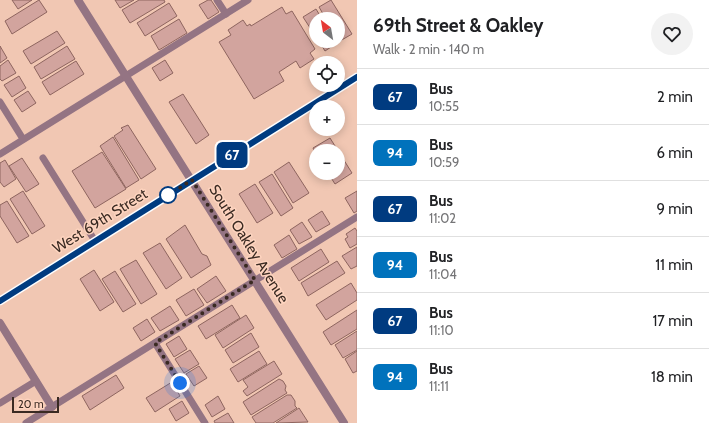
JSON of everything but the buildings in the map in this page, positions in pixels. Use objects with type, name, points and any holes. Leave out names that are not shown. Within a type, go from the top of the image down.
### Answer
[{"type":"street","name":"South Oakley Avenue","points":[[78,0],[344,423]]},
{"type":"street","name":"West 69th Street","points":[[0,301],[357,77]]},
{"type":"street","points":[[0,323],[52,406]]},
{"type":"lane","points":[[217,0],[226,14]]},
{"type":"lane","points":[[0,154],[248,0]]},
{"type":"lane","points":[[0,102],[24,139]]},
{"type":"lane","points":[[43,158],[95,241]]},
{"type":"lane","points":[[26,423],[357,218]]},
{"type":"lane","points":[[155,343],[206,423]]},
{"type":"lane","points":[[0,403],[36,381]]},
{"type":"bus line","name":"67","points":[[0,301],[357,77]]},
{"type":"route","points":[[168,195],[165,197],[192,180],[255,280],[155,343],[180,383]]}]
